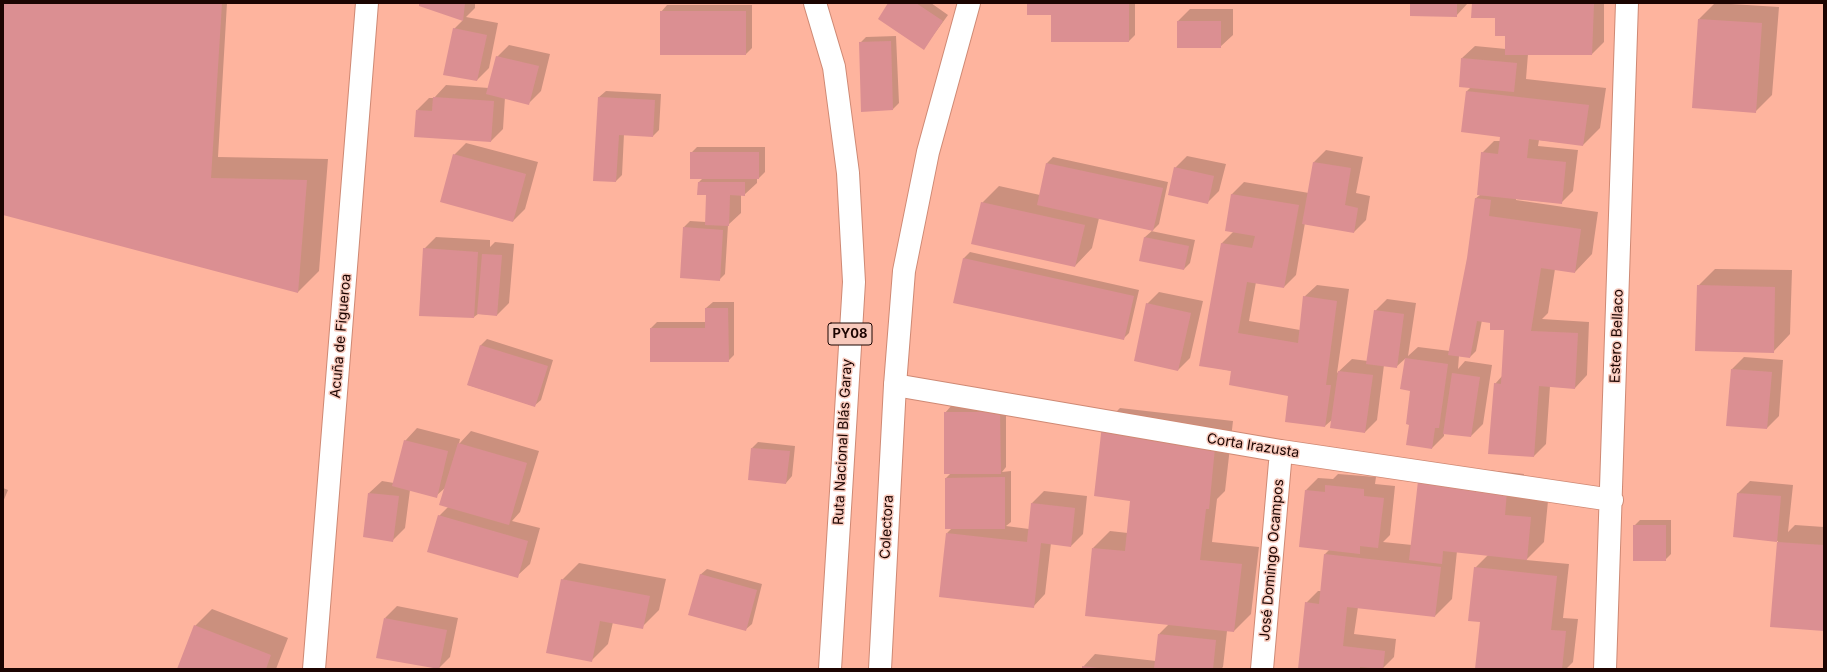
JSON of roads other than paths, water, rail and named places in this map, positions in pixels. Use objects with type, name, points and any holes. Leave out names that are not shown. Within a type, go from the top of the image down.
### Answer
[{"type":"main road","name":"Acuña de Figueroa","points":[[314,669],[367,3]]},
{"type":"main road","name":"Ruta Nacional Blás Garay","points":[[815,3],[834,67],[848,173],[854,282],[830,669]]},
{"type":"main road","name":"Colectora","points":[[880,669],[895,385],[904,271],[928,152],[969,3]]},
{"type":"main road","name":"Estero Bellaco","points":[[1605,669],[1628,3]]},
{"type":"main road","name":"Corta Irazusta","points":[[895,385],[1281,451],[1612,500]]},
{"type":"main road","name":"José Domingo Ocampos","points":[[1262,669],[1281,451]]}]
